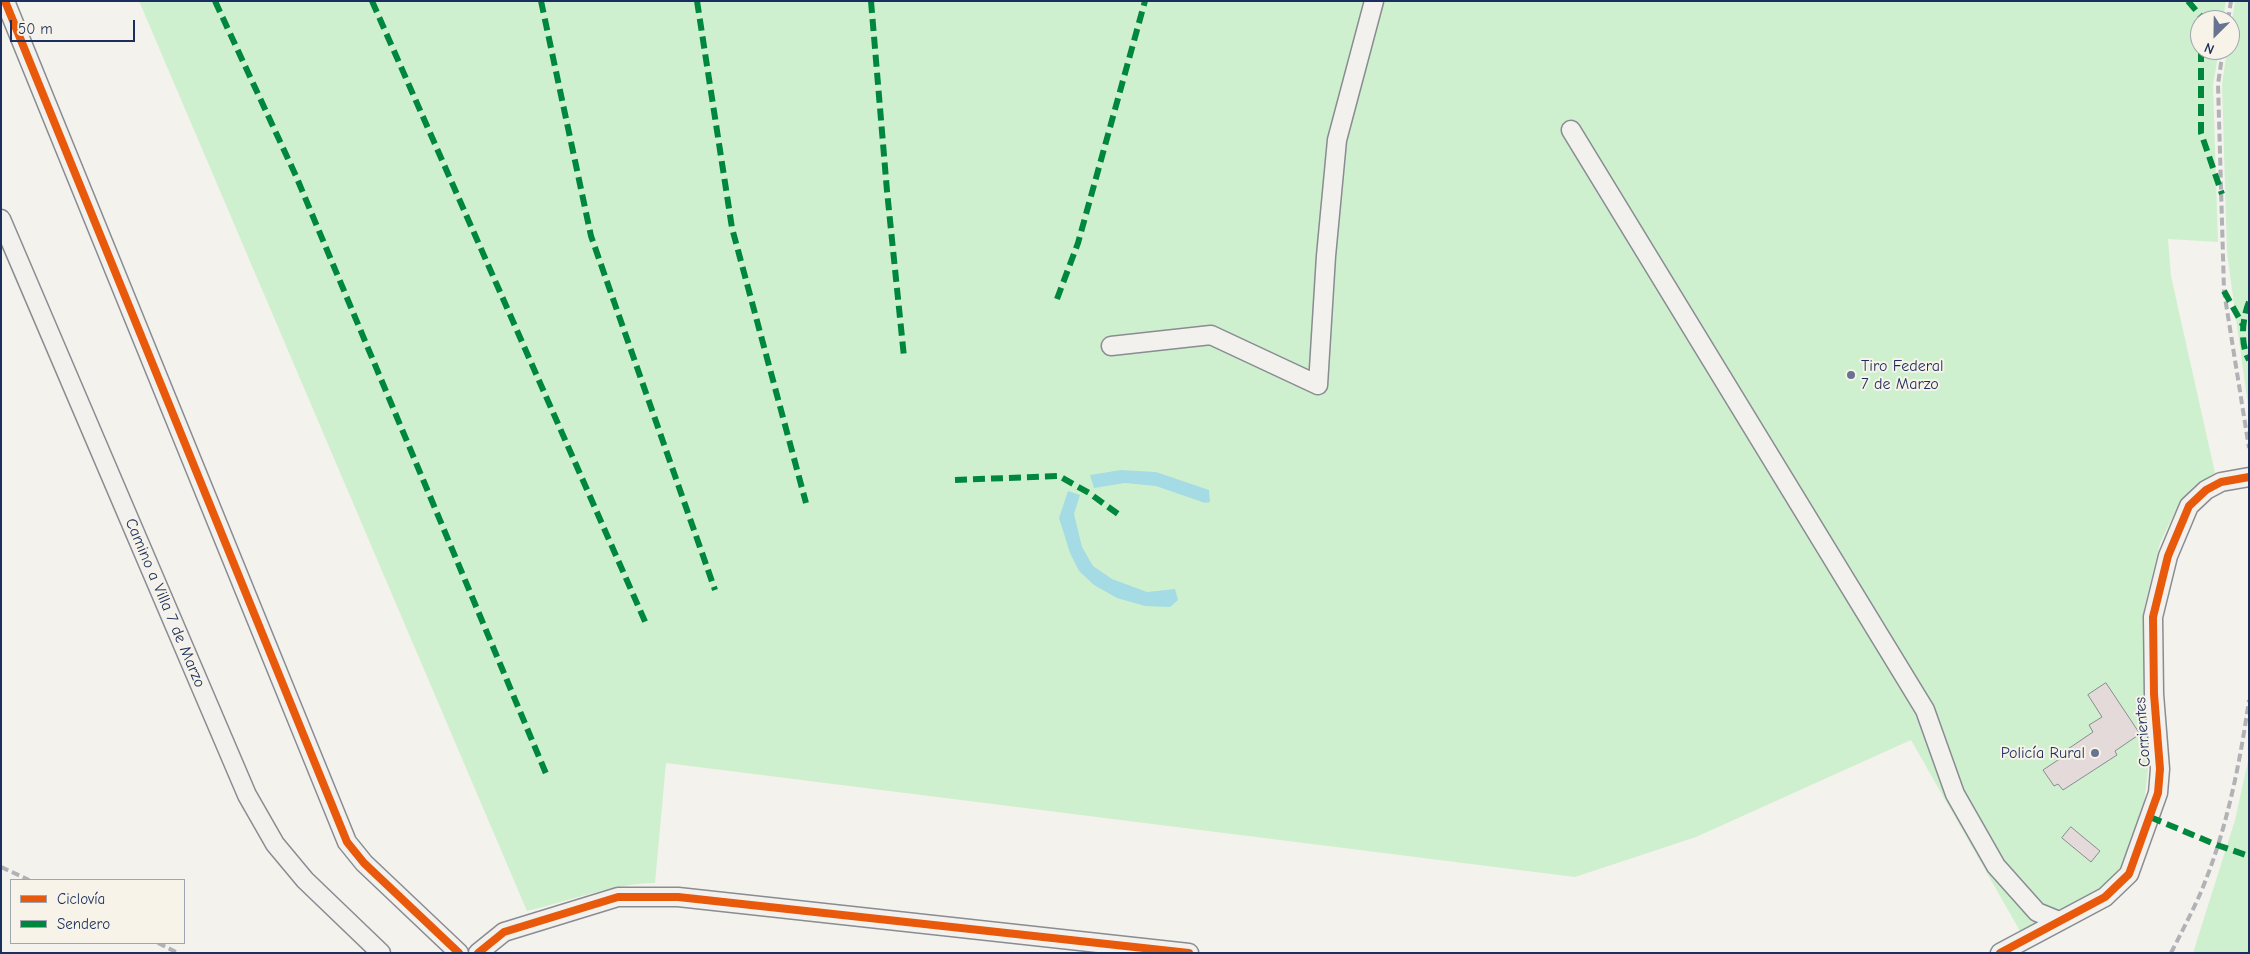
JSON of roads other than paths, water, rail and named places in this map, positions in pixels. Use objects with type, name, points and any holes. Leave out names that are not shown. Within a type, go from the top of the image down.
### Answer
[{"type":"street","points":[[5,1],[347,842],[364,863],[459,953]]},
{"type":"street","points":[[1111,346],[1211,335],[1318,385],[1326,256],[1337,140],[1374,1]]},
{"type":"street","points":[[1571,130],[1924,710],[1955,794],[1996,866],[2037,912],[2060,921]]},
{"type":"street","name":"Camino a Villa 7 de Marzo","points":[[1,219],[247,795],[275,844],[305,880],[380,953]]},
{"type":"street","name":"Corrientes","points":[[2000,953],[2105,897],[2130,874],[2158,793],[2160,768],[2154,694],[2153,617],[2168,556],[2189,506],[2206,490],[2221,482],[2249,477]]},
{"type":"street","points":[[478,953],[504,932],[618,897],[644,896],[678,897],[1189,953]]},
{"type":"water","points":[[1121,470],[1156,472],[1209,490],[1210,502],[1205,503],[1156,486],[1125,483],[1094,488],[1090,475]]},
{"type":"water","points":[[1068,491],[1080,495],[1074,514],[1082,547],[1093,566],[1112,579],[1147,592],[1175,589],[1178,600],[1170,607],[1145,606],[1117,598],[1094,585],[1079,571],[1070,553],[1059,518]]},
{"type":"railway","points":[[2230,10],[2231,1]]},
{"type":"railway","points":[[2222,60],[2218,84],[2224,291],[2249,448]]},
{"type":"railway","points":[[2171,953],[2199,895],[2219,842],[2237,771],[2249,700]]},
{"type":"railway","points":[[1,867],[27,879]]},
{"type":"railway","points":[[160,944],[178,953]]},
{"type":"place","name":"Tiro Federal 7 de Marzo","points":[[1851,375]]},
{"type":"place","name":"Policía Rural","points":[[2095,753]]}]
